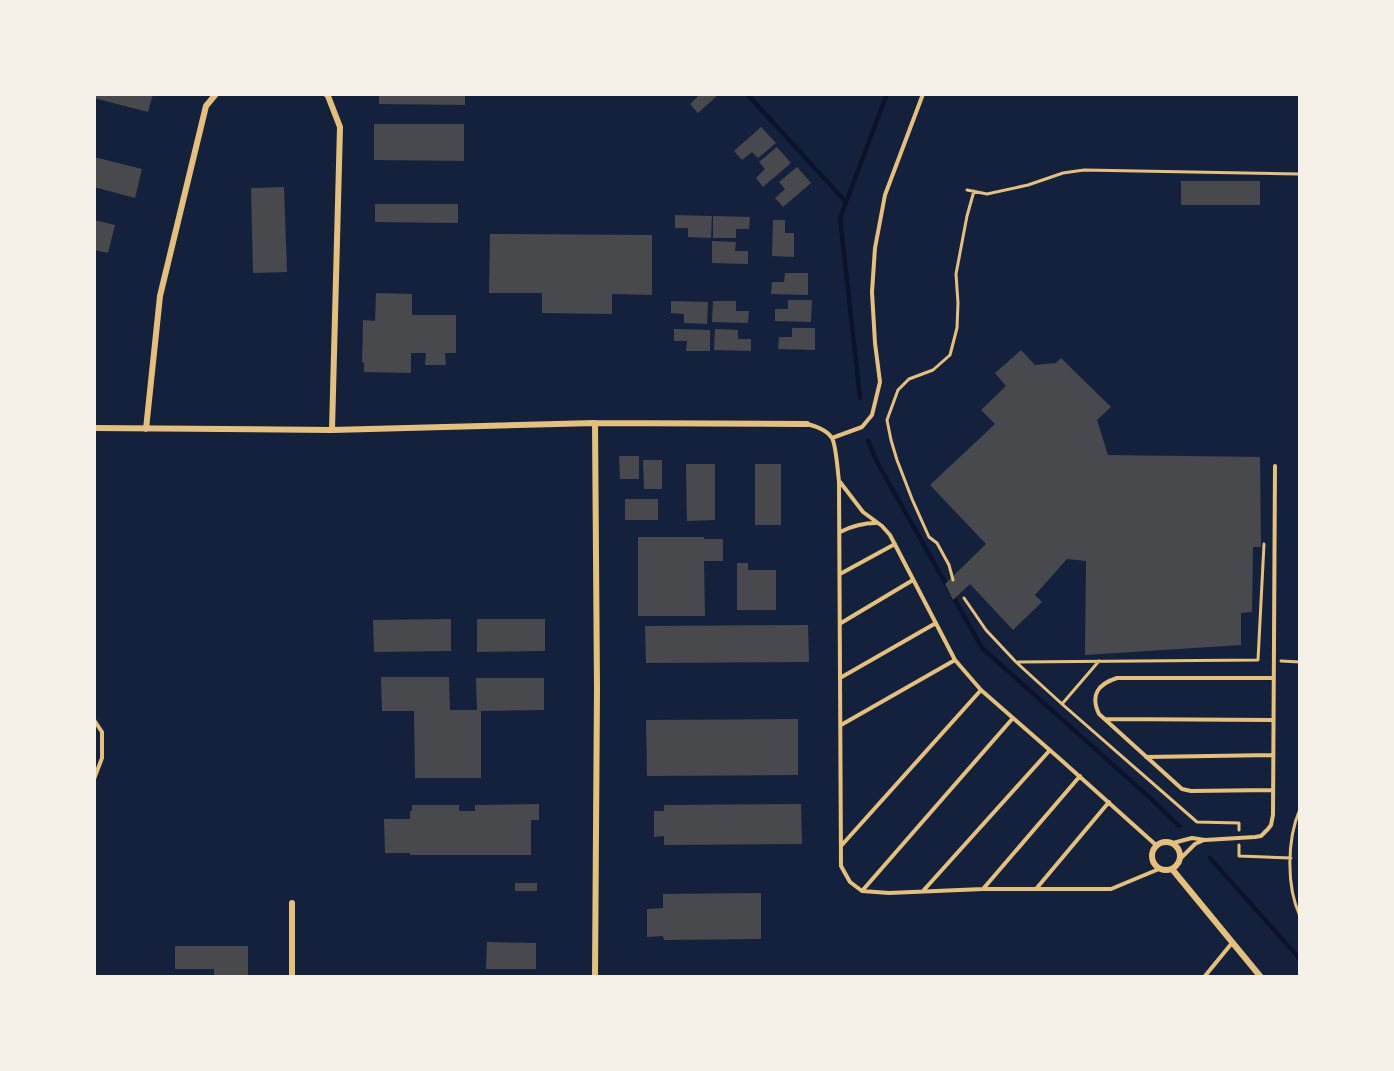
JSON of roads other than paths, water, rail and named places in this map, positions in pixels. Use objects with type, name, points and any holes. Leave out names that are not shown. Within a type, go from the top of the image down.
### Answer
[{"type":"street","points":[[146,429],[160,296],[206,106],[216,94]]},
{"type":"street","points":[[326,94],[340,127],[332,430]]},
{"type":"street","points":[[94,428],[332,430],[595,423],[807,424]]},
{"type":"street","points":[[595,423],[597,701],[595,976]]},
{"type":"street","points":[[1164,842],[1173,843],[1179,850],[1180,859],[1177,865],[1168,870],[1159,869],[1152,858],[1156,845],[1164,842]]},
{"type":"street","points":[[1172,869],[1260,976]]},
{"type":"street","points":[[292,903],[292,976]]},
{"type":"lane","points":[[832,438],[862,427],[872,415],[880,382],[872,292],[875,248],[885,195],[923,94]]},
{"type":"lane","points":[[807,424],[820,428],[832,438],[837,458],[840,532],[841,866],[850,882],[862,891],[889,893],[983,889],[1111,889],[1159,869]]},
{"type":"lane","points":[[1173,843],[1192,838],[1205,840],[1256,837],[1265,833],[1271,825],[1273,815],[1275,466]]},
{"type":"lane","points":[[839,482],[863,512],[890,535],[955,660],[981,690],[1156,845]]},
{"type":"lane","points":[[840,532],[865,523],[876,523]]},
{"type":"lane","points":[[840,574],[895,544]]},
{"type":"lane","points":[[840,623],[914,580]]},
{"type":"lane","points":[[840,678],[936,623]]},
{"type":"lane","points":[[841,725],[955,660]]},
{"type":"lane","points":[[1273,790],[1191,791],[1182,789],[1099,714],[1095,707],[1095,699],[1097,690],[1106,682],[1117,678],[1274,678]]},
{"type":"lane","points":[[841,846],[981,690]]},
{"type":"lane","points":[[862,891],[1013,718]]},
{"type":"lane","points":[[1104,719],[1273,720]]},
{"type":"lane","points":[[94,720],[102,732],[102,758],[94,779]]},
{"type":"lane","points":[[923,891],[1050,750]]},
{"type":"lane","points":[[1146,757],[1273,755]]},
{"type":"lane","points":[[983,889],[1080,776]]},
{"type":"lane","points":[[1036,889],[1109,802]]},
{"type":"lane","points":[[1180,859],[1195,844],[1205,840]]},
{"type":"lane","points":[[1205,976],[1232,943]]},
{"type":"waterway","points":[[747,94],[846,202]]},
{"type":"waterway","points":[[860,398],[840,218],[887,94]]},
{"type":"waterway","points":[[868,441],[877,462],[982,648],[1179,826]]},
{"type":"waterway","points":[[1210,858],[1300,959]]}]
